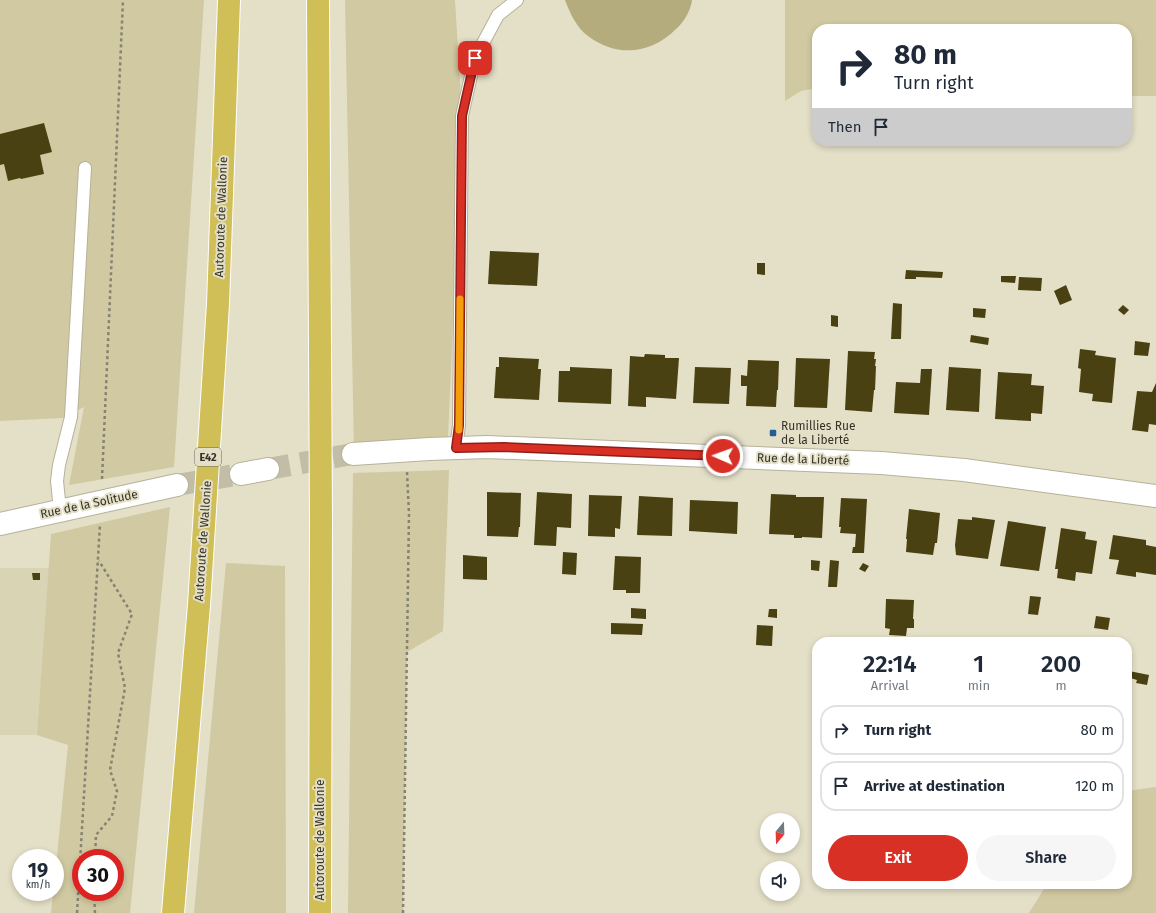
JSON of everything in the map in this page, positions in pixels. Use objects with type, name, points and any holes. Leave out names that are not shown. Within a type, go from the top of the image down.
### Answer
[{"type":"highway","name":"Autoroute de Wallonie","points":[[173,913],[199,605],[215,343],[229,0]]},
{"type":"highway","name":"Autoroute de Wallonie","points":[[318,0],[321,512],[320,913]]},
{"type":"street","name":"Rue de la Liberté","points":[[353,454],[406,450],[487,447],[881,463],[964,470],[1156,496]]},
{"type":"street","points":[[241,474],[268,469]]},
{"type":"street","name":"Rue de la Solitude","points":[[0,524],[177,485]]},
{"type":"lane","points":[[456,448],[459,425],[462,116],[475,58],[498,14],[517,0]]},
{"type":"lane","points":[[60,510],[57,481],[59,466],[71,417],[85,168]]},
{"type":"path","points":[[77,913],[99,561],[123,0]]},
{"type":"path","points":[[403,913],[409,514],[406,450]]},
{"type":"path","points":[[95,849],[96,835],[112,816],[117,791],[110,770],[125,688],[118,653],[132,614],[99,561]]},
{"type":"path","points":[[94,901],[95,913]]},
{"type":"shaded area","points":[[0,0],[204,0],[174,467],[69,485],[84,407],[63,418],[0,421]]},
{"type":"shaded area","points":[[345,0],[455,0],[462,116],[448,438],[354,449]]},
{"type":"shaded area","points":[[565,0],[692,0],[689,12],[679,26],[666,37],[656,44],[645,48],[622,50],[610,48],[588,36],[571,15]]},
{"type":"shaded area","points":[[785,0],[1156,0],[1156,96],[1132,96],[1132,24],[812,24],[812,89],[801,91],[785,101]]},
{"type":"shaded area","points":[[449,470],[443,631],[407,652],[403,913],[348,913],[353,473]]},
{"type":"shaded area","points":[[170,507],[130,913],[51,913],[52,901],[64,901],[64,849],[58,849],[68,745],[37,735],[51,534]]},
{"type":"shaded area","points":[[226,563],[285,566],[286,913],[194,913]]},
{"type":"shaded area","points":[[0,568],[49,568],[37,735],[0,735]]},
{"type":"shaded area","points":[[1156,787],[1156,913],[1029,913],[1044,889],[1132,889],[1132,790]]},
{"type":"building","points":[[44,123],[52,152],[40,155],[44,174],[8,181],[4,164],[0,165],[0,134]]},
{"type":"building","points":[[490,251],[539,253],[537,286],[488,284]]},
{"type":"building","points":[[757,263],[765,263],[765,275],[757,274]]},
{"type":"building","points":[[906,270],[943,272],[942,278],[916,277],[916,279],[905,279]]},
{"type":"building","points":[[1001,276],[1016,276],[1015,283],[1001,282]]},
{"type":"building","points":[[1019,277],[1042,278],[1041,291],[1018,290]]},
{"type":"building","points":[[1066,285],[1072,300],[1060,305],[1054,291]]},
{"type":"building","points":[[893,303],[902,304],[901,339],[891,339]]},
{"type":"building","points":[[1123,305],[1129,310],[1124,315],[1118,310]]},
{"type":"building","points":[[973,308],[986,309],[985,318],[973,317]]},
{"type":"building","points":[[831,315],[838,316],[838,327],[831,326]]},
{"type":"building","points":[[971,335],[989,338],[988,345],[970,342]]},
{"type":"building","points":[[1135,341],[1150,343],[1148,356],[1134,355]]},
{"type":"building","points":[[1080,349],[1096,351],[1095,355],[1116,358],[1112,403],[1092,401],[1093,394],[1079,392],[1081,369],[1078,368]]},
{"type":"building","points":[[848,351],[875,352],[875,390],[872,412],[845,410]]},
{"type":"building","points":[[645,354],[665,355],[665,358],[679,358],[676,399],[646,397],[646,407],[628,406],[630,356],[644,357]]},
{"type":"building","points":[[499,357],[539,359],[538,369],[541,369],[539,400],[494,398],[496,367],[499,367]]},
{"type":"building","points":[[796,358],[830,359],[827,408],[794,407]]},
{"type":"building","points":[[748,360],[779,361],[776,407],[746,406],[747,386],[741,386],[741,375],[747,376]]},
{"type":"building","points":[[570,367],[612,369],[611,404],[558,402],[559,371],[570,371]]},
{"type":"building","points":[[695,367],[731,368],[729,404],[693,403]]},
{"type":"building","points":[[949,367],[981,369],[979,412],[946,410]]},
{"type":"building","points":[[921,369],[932,369],[929,415],[894,413],[896,382],[920,383]]},
{"type":"building","points":[[998,372],[1032,374],[1031,385],[1044,386],[1042,414],[1031,413],[1031,421],[995,419]]},
{"type":"building","points":[[1156,383],[1156,425],[1149,424],[1148,432],[1132,430],[1137,391],[1152,392]]},
{"type":"building","points":[[487,492],[521,493],[520,527],[518,537],[487,536]]},
{"type":"building","points":[[537,492],[572,494],[571,528],[557,527],[556,546],[534,545]]},
{"type":"building","points":[[771,494],[796,495],[796,497],[824,497],[822,538],[794,538],[794,535],[769,534]]},
{"type":"building","points":[[589,495],[622,496],[620,529],[615,528],[615,537],[588,536]]},
{"type":"building","points":[[639,496],[673,498],[672,536],[637,535]]},
{"type":"building","points":[[841,498],[867,499],[864,553],[852,553],[853,547],[855,547],[856,534],[840,533]]},
{"type":"building","points":[[690,500],[738,502],[737,534],[689,531]]},
{"type":"building","points":[[909,509],[940,513],[937,543],[935,543],[933,555],[906,552]]},
{"type":"building","points":[[972,517],[995,520],[988,559],[956,555],[955,545],[958,519],[972,520]]},
{"type":"building","points":[[1008,521],[1046,527],[1039,571],[1000,566]]},
{"type":"building","points":[[1061,528],[1086,532],[1085,539],[1097,541],[1092,574],[1076,572],[1075,581],[1057,578],[1058,569],[1055,569]]},
{"type":"building","points":[[1113,535],[1146,540],[1146,545],[1156,547],[1156,575],[1136,572],[1136,577],[1116,574],[1119,560],[1109,559]]},
{"type":"building","points":[[563,552],[577,553],[576,575],[562,574]]},
{"type":"building","points":[[463,555],[487,557],[487,580],[463,579]]},
{"type":"building","points":[[615,556],[641,557],[640,593],[626,593],[626,590],[613,590]]},
{"type":"building","points":[[811,560],[820,561],[819,571],[811,570]]},
{"type":"building","points":[[830,560],[839,561],[837,587],[828,587]]},
{"type":"building","points":[[863,563],[869,566],[865,572],[859,569]]},
{"type":"building","points":[[32,573],[40,573],[40,580],[33,580]]},
{"type":"building","points":[[1030,596],[1041,597],[1038,615],[1028,614]]},
{"type":"building","points":[[886,599],[914,600],[914,628],[907,628],[906,636],[889,635],[890,629],[885,628]]},
{"type":"building","points":[[631,608],[646,609],[646,619],[631,618]]},
{"type":"building","points":[[769,609],[777,609],[777,618],[768,617]]},
{"type":"building","points":[[1096,616],[1110,618],[1108,630],[1094,628]]},
{"type":"building","points":[[611,623],[643,624],[642,635],[611,634]]},
{"type":"building","points":[[757,625],[773,626],[772,646],[756,645]]},
{"type":"building","points":[[1132,672],[1149,675],[1147,685],[1136,683],[1137,680],[1132,678]]},
{"type":"tunnel","points":[[268,469],[353,454]]},
{"type":"tunnel","points":[[177,485],[241,474]]},
{"type":"slow traffic","points":[[459,430],[460,299]]},
{"type":"place","name":"Rumillies Rue de la Liberté","points":[[773,433]]},
{"type":"route","points":[[475,58],[462,116],[459,425],[456,448],[504,447],[723,456]]}]
